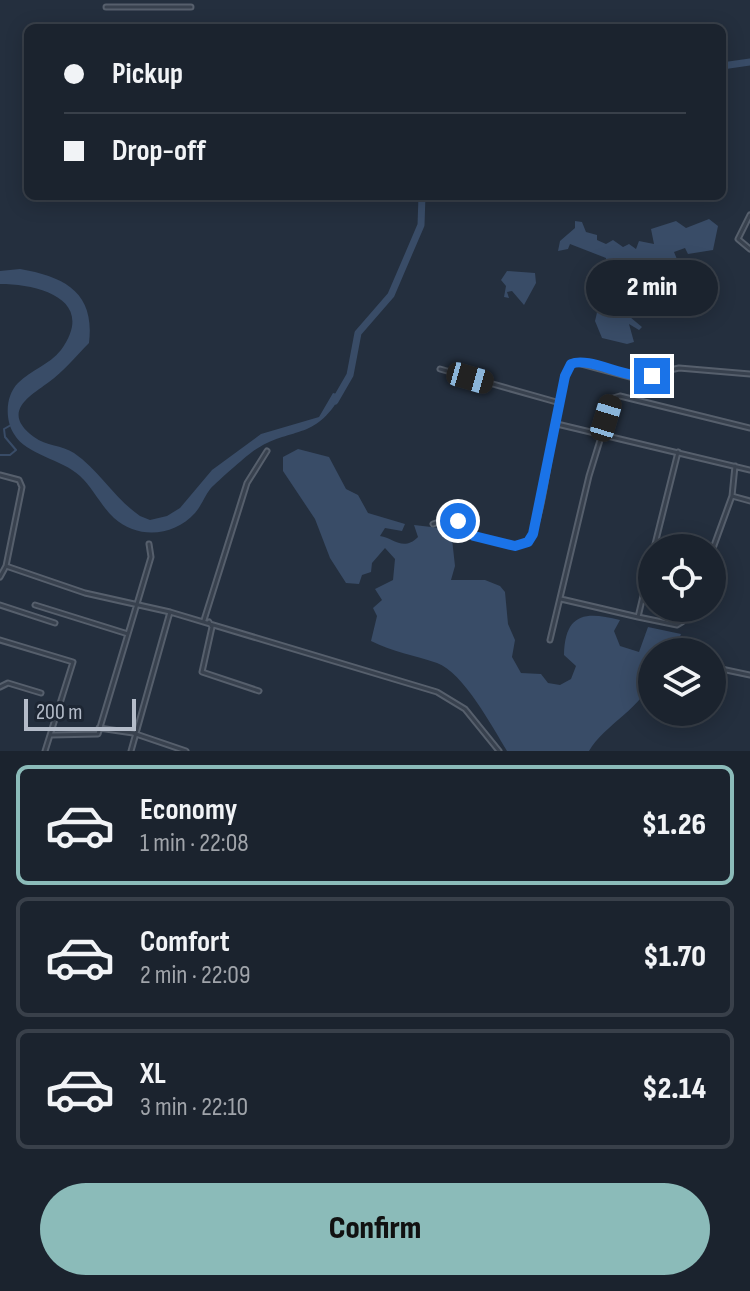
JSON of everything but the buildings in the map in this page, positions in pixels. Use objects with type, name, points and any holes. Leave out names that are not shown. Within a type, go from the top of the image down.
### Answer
[{"type":"street","points":[[106,7],[191,7]]},
{"type":"street","points":[[750,215],[738,239],[750,249]]},
{"type":"street","points":[[433,524],[451,518],[474,536],[515,546],[528,542],[533,534],[565,376],[571,364],[578,362],[634,378],[679,368],[750,374]]},
{"type":"street","points":[[440,369],[560,403]]},
{"type":"street","points":[[550,640],[611,401],[620,396],[750,428]]},
{"type":"street","points":[[557,424],[750,470]]},
{"type":"street","points":[[206,621],[247,483],[267,451]]},
{"type":"street","points":[[658,534],[678,452]]},
{"type":"street","points":[[718,534],[732,496],[735,466]]},
{"type":"street","points":[[0,475],[22,483],[0,577]]},
{"type":"street","points":[[732,496],[750,501]]},
{"type":"street","points":[[51,735],[98,734],[151,557],[149,544]]},
{"type":"street","points":[[4,567],[85,593],[206,621],[437,692],[465,709],[499,751]]},
{"type":"street","points":[[561,599],[638,617]]},
{"type":"street","points":[[0,605],[55,623]]},
{"type":"street","points":[[35,605],[128,634]]},
{"type":"street","points":[[131,751],[170,612]]},
{"type":"street","points":[[206,621],[212,627],[202,672],[259,691]]},
{"type":"street","points":[[662,622],[677,625],[682,622]]},
{"type":"street","points":[[0,640],[73,662],[45,751]]},
{"type":"street","points":[[726,670],[750,675]]},
{"type":"street","points":[[0,687],[8,683],[41,693]]},
{"type":"street","points":[[99,728],[113,728],[186,751]]},
{"type":"water","points":[[709,219],[718,226],[713,250],[688,254],[685,248],[674,252],[679,264],[665,267],[654,282],[653,273],[644,276],[640,273],[631,281],[637,286],[621,298],[619,295],[611,297],[613,292],[609,290],[597,294],[607,300],[604,311],[623,301],[635,306],[639,303],[636,297],[643,297],[645,292],[652,298],[630,317],[642,327],[639,330],[629,324],[634,342],[627,344],[602,338],[595,321],[596,294],[587,291],[587,284],[597,282],[598,276],[614,277],[611,273],[616,269],[607,266],[606,258],[570,244],[568,249],[558,251],[560,241],[575,228],[575,221],[582,222],[586,232],[597,235],[597,240],[606,244],[613,240],[623,247],[629,244],[636,249],[639,241],[654,244],[651,229],[676,221],[686,228]]},
{"type":"water","points":[[20,269],[51,277],[74,290],[87,311],[90,326],[89,343],[59,374],[27,399],[19,412],[19,420],[39,440],[74,453],[131,509],[150,520],[167,516],[180,508],[212,470],[261,434],[319,417],[333,393],[341,395],[331,410],[311,427],[278,438],[249,455],[211,488],[187,521],[156,532],[134,530],[114,518],[80,476],[27,447],[11,428],[8,408],[14,388],[61,350],[70,333],[72,319],[68,307],[59,298],[31,287],[0,284],[0,271]]},
{"type":"water","points":[[698,269],[703,274],[690,285],[692,296],[684,297],[670,286],[675,278],[672,274]]},
{"type":"water","points":[[507,271],[535,273],[536,283],[524,305],[512,291],[507,292],[509,298],[504,297],[506,286],[501,280]]},
{"type":"water","points":[[298,449],[329,457],[346,489],[358,495],[368,513],[405,524],[402,531],[385,528],[380,536],[403,544],[418,537],[414,525],[440,528],[452,539],[455,566],[451,580],[485,580],[500,586],[505,592],[508,624],[515,640],[512,657],[521,673],[541,674],[548,683],[560,685],[571,679],[576,666],[564,655],[565,641],[573,623],[587,616],[620,620],[614,631],[620,646],[638,652],[638,701],[589,751],[507,751],[467,689],[447,668],[371,641],[377,616],[373,608],[382,600],[375,589],[393,580],[395,559],[385,548],[372,563],[371,572],[362,575],[359,584],[346,583],[330,558],[315,519],[283,471],[283,457]]},
{"type":"water","points":[[648,627],[681,634],[679,638],[644,638]]},
{"type":"waterway","points":[[726,65],[750,62]]},
{"type":"waterway","points":[[335,401],[350,375],[358,333],[391,295],[421,225],[422,200]]},
{"type":"waterway","points":[[0,455],[10,455],[16,450],[5,437],[4,429],[11,425]]},
{"type":"route","points":[[458,521],[474,536],[515,546],[524,545],[533,534],[565,376],[571,364],[582,362],[634,378],[652,376]]}]
